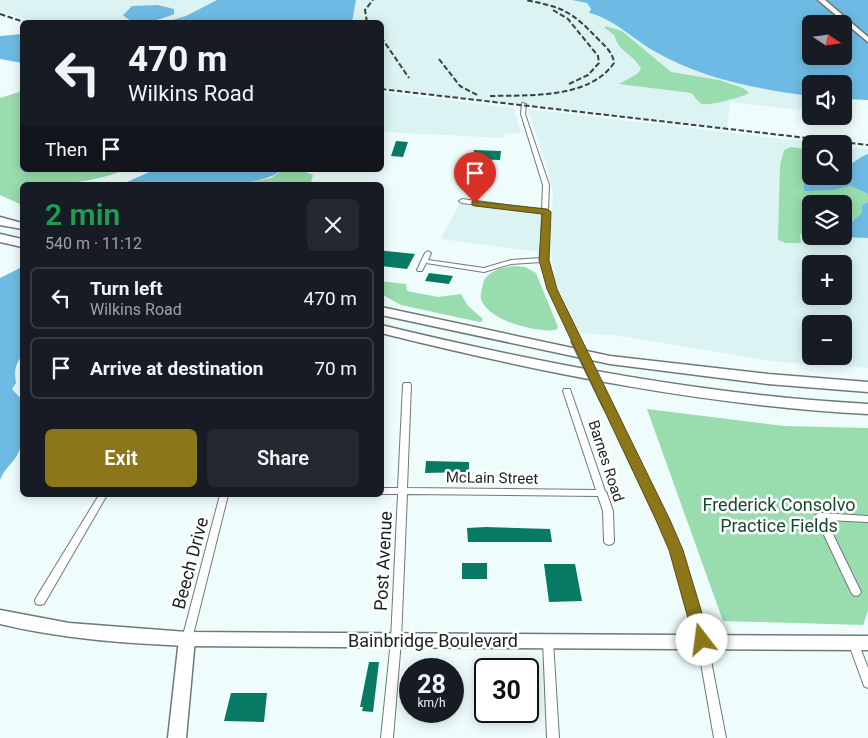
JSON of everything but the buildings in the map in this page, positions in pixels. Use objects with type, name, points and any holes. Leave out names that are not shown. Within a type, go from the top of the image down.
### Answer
[{"type":"highway","points":[[0,221],[20,226]]},
{"type":"highway","points":[[0,238],[20,243]]},
{"type":"highway","points":[[384,312],[610,360],[783,381],[867,387]]},
{"type":"highway","points":[[384,331],[513,361],[634,384],[759,402],[868,409]]},
{"type":"main road","points":[[821,0],[868,40]]},
{"type":"main road","name":"Bainbridge Boulevard","points":[[0,617],[24,623],[96,634],[187,639],[861,642]]},
{"type":"street","name":"Barnes Road","points":[[524,104],[523,114],[546,185],[547,212],[544,260],[552,289],[676,550],[702,640],[720,738]]},
{"type":"street","points":[[462,202],[547,212]]},
{"type":"street","points":[[420,270],[428,253]]},
{"type":"street","points":[[424,260],[484,270],[511,262],[544,260]]},
{"type":"street","name":"Post Avenue","points":[[387,738],[396,640],[406,386]]},
{"type":"street","name":"Barnes Road","points":[[567,391],[603,493],[608,511],[609,542]]},
{"type":"street","name":"McLain Street","points":[[384,491],[603,493]]},
{"type":"street","points":[[40,602],[102,497]]},
{"type":"street","name":"Beech Drive","points":[[187,639],[223,497]]},
{"type":"street","points":[[856,592],[820,516],[868,519]]},
{"type":"street","points":[[177,738],[187,639]]},
{"type":"street","points":[[548,641],[553,738]]},
{"type":"street","points":[[861,642],[868,683]]},
{"type":"shaded area","points":[[0,0],[219,0],[178,20],[28,20],[0,11]]},
{"type":"shaded area","points":[[350,0],[586,0],[591,9],[589,13],[802,92],[802,109],[730,102],[727,128],[384,88],[384,20],[351,20]]},
{"type":"shaded area","points":[[384,92],[514,108],[521,133],[503,134],[505,138],[384,132]]},
{"type":"shaded area","points":[[528,109],[802,141],[802,185],[852,185],[852,147],[868,149],[868,368],[823,365],[852,365],[852,315],[802,315],[802,364],[778,362],[620,336],[579,333],[555,281],[550,243],[553,193],[546,164]]},
{"type":"shaded area","points":[[460,202],[542,213],[539,252],[441,239]]},
{"type":"green space","points":[[605,26],[622,31],[671,72],[719,80],[743,88],[749,93],[726,101],[702,104],[691,93],[619,84],[637,74],[641,69],[635,60],[619,46],[615,36]]},
{"type":"green space","points":[[20,92],[20,172],[118,172],[100,178],[74,182],[20,182],[20,204],[0,195],[0,98]]},
{"type":"green space","points":[[791,147],[802,149],[802,185],[817,185],[833,190],[851,186],[868,194],[868,202],[862,205],[862,213],[852,222],[852,195],[802,195],[801,243],[786,243],[778,240],[780,165],[784,150]]},
{"type":"green space","points":[[280,172],[306,172],[313,175],[311,182],[250,182],[271,178]]},
{"type":"green space","points":[[515,266],[525,267],[536,273],[558,327],[556,330],[537,330],[514,324],[493,314],[485,307],[481,297],[485,280],[496,270]]},
{"type":"green space","points":[[384,281],[406,284],[407,291],[438,297],[461,294],[468,306],[483,319],[481,322],[401,305],[384,296]]},
{"type":"green space","name":"Frederick Consolvo Practice Fields","points":[[647,409],[784,426],[868,428],[868,611],[863,625],[723,621]]},
{"type":"water","points":[[217,0],[356,0],[352,20],[173,20],[186,16]]},
{"type":"water","points":[[572,0],[868,0],[868,100],[852,99],[852,75],[802,75],[802,95],[750,86],[711,76],[672,61],[654,51],[615,24],[589,13],[591,9],[587,3]]},
{"type":"water","points":[[158,5],[174,9],[174,14],[155,20],[131,20],[123,15],[132,6]]},
{"type":"water","points":[[20,34],[20,63],[0,59],[0,36]]},
{"type":"water","points":[[868,154],[868,194],[851,186],[833,190],[804,191],[804,185],[852,185],[852,163]]},
{"type":"water","points":[[149,172],[278,172],[269,177],[251,182],[127,182]]},
{"type":"water","points":[[868,202],[868,238],[852,237],[852,222],[862,213],[862,205]]},
{"type":"water","points":[[20,268],[20,359],[16,365],[16,383],[12,389],[20,398],[20,448],[0,480],[0,278]]},
{"type":"railway","points":[[367,20],[365,10],[373,0]]},
{"type":"railway","points":[[490,96],[540,95],[574,89],[590,83],[603,75],[614,63],[607,48],[574,17],[558,8],[525,0]]},
{"type":"railway","points":[[553,10],[568,19],[598,56],[599,63],[588,75],[569,84]]},
{"type":"railway","points":[[0,14],[20,21]]},
{"type":"railway","points":[[384,41],[409,78]]},
{"type":"railway","points":[[439,59],[460,86],[479,96]]},
{"type":"railway","points":[[384,89],[868,145]]},
{"type":"route","points":[[475,203],[547,212],[544,234],[544,260],[548,278],[557,302],[676,550],[702,640]]}]
